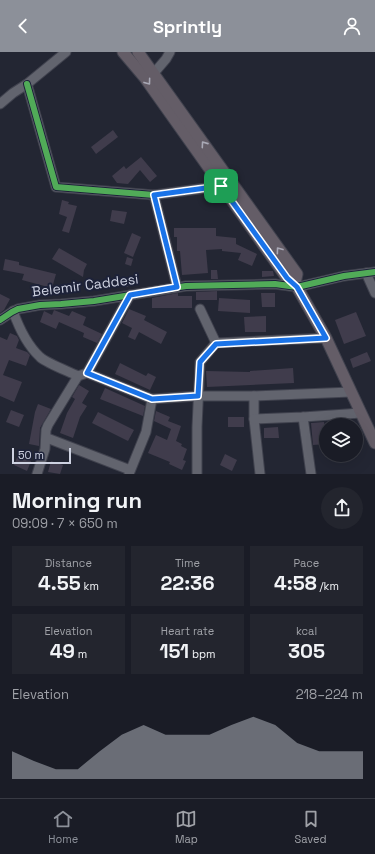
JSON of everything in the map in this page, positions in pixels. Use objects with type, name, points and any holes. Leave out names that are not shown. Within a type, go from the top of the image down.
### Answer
[{"type":"main road","points":[[123,52],[145,78],[287,278],[296,285],[326,338],[375,443]]},
{"type":"main road","points":[[138,52],[297,274],[296,285]]},
{"type":"street","points":[[0,104],[66,52]]},
{"type":"street","points":[[154,73],[170,52]]},
{"type":"street","points":[[27,84],[56,187],[154,195],[221,186]]},
{"type":"street","points":[[154,195],[177,287]]},
{"type":"street","points":[[296,285],[371,272],[375,293]]},
{"type":"street","name":"Belemir Caddesi","points":[[0,320],[13,311],[27,306],[78,303],[177,287],[202,285],[296,285]]},
{"type":"street","points":[[87,373],[130,295]]},
{"type":"street","points":[[200,309],[216,344]]},
{"type":"street","points":[[13,311],[29,344],[41,358],[78,376]]},
{"type":"street","points":[[197,474],[197,427],[200,362],[216,344],[326,338]]},
{"type":"street","points":[[37,474],[45,449],[46,430],[48,425],[78,376],[87,373],[152,399],[198,396],[254,396],[351,392]]},
{"type":"street","points":[[254,396],[254,419],[260,474]]},
{"type":"street","points":[[46,438],[130,472],[146,432],[152,399]]},
{"type":"street","points":[[254,419],[361,413]]},
{"type":"street","points":[[302,417],[310,474]]},
{"type":"building","points":[[113,130],[118,137],[96,154],[91,147]]},
{"type":"building","points":[[141,157],[157,176],[150,182],[140,170],[128,184],[117,183],[112,176],[124,166],[126,169]]},
{"type":"building","points":[[62,200],[69,202],[68,204],[77,206],[69,233],[62,231],[67,217],[59,214]]},
{"type":"building","points":[[112,210],[127,212],[124,224],[110,221]]},
{"type":"building","points":[[174,228],[216,228],[216,236],[236,238],[236,244],[257,254],[252,266],[238,260],[241,253],[222,251],[222,249],[206,250],[208,273],[182,275],[180,251],[177,251],[177,237],[174,237]]},
{"type":"building","points":[[132,233],[141,237],[133,257],[124,253]]},
{"type":"building","points":[[59,248],[87,264],[83,277],[52,259]]},
{"type":"building","points":[[127,257],[133,259],[131,266],[125,264]]},
{"type":"building","points":[[5,259],[19,262],[19,265],[56,274],[52,288],[22,280],[24,274],[3,270]]},
{"type":"building","points":[[211,270],[217,270],[218,279],[211,279]]},
{"type":"building","points":[[262,271],[273,271],[274,276],[262,277]]},
{"type":"building","points":[[121,277],[130,279],[128,287],[119,285]]},
{"type":"building","points":[[217,291],[217,300],[196,300],[196,292]]},
{"type":"building","points":[[178,293],[178,296],[192,296],[192,308],[152,308],[152,298]]},
{"type":"building","points":[[261,293],[275,293],[275,307],[262,307]]},
{"type":"building","points":[[0,294],[10,299],[4,310],[0,313]]},
{"type":"building","points":[[219,298],[250,300],[250,313],[218,311]]},
{"type":"building","points":[[129,309],[146,316],[144,320],[167,332],[161,344],[139,332],[135,340],[128,337],[132,328],[122,323]]},
{"type":"building","points":[[54,310],[69,316],[72,311],[86,317],[83,325],[102,334],[97,343],[83,337],[84,333],[59,322],[56,329],[40,322],[44,311],[52,315]]},
{"type":"building","points":[[356,312],[366,336],[344,344],[335,320]]},
{"type":"building","points":[[266,316],[266,332],[245,332],[244,317]]},
{"type":"building","points":[[10,333],[17,336],[19,340],[16,348],[27,352],[30,355],[26,366],[9,360],[3,375],[22,382],[14,402],[0,396],[0,337],[7,340]]},
{"type":"building","points":[[367,352],[371,361],[353,368],[350,359]]},
{"type":"building","points":[[120,363],[146,376],[148,373],[156,377],[150,390],[115,374]]},
{"type":"building","points":[[293,368],[294,383],[207,387],[206,371],[250,372]]},
{"type":"building","points":[[79,385],[89,391],[82,403],[87,406],[80,417],[73,438],[60,433],[67,413],[75,399],[72,397]]},
{"type":"building","points":[[105,388],[145,406],[143,416],[100,399]]},
{"type":"building","points":[[38,404],[51,409],[40,428],[39,446],[29,444]]},
{"type":"building","points":[[11,410],[24,415],[19,427],[6,422]]},
{"type":"building","points":[[156,411],[170,417],[168,421],[181,426],[176,441],[187,449],[183,460],[186,461],[182,470],[169,464],[170,462],[148,453],[156,435],[167,440],[171,429],[154,421]]},
{"type":"building","points":[[98,412],[134,430],[128,441],[92,423]]},
{"type":"building","points":[[228,417],[244,417],[244,427],[228,427]]},
{"type":"building","points":[[319,422],[319,445],[313,445],[311,423]]},
{"type":"building","points":[[278,427],[279,438],[264,438],[264,428]]},
{"type":"building","points":[[225,454],[237,460],[232,471],[220,465]]},
{"type":"building","points":[[18,455],[31,461],[27,471],[14,465]]},
{"type":"building","points":[[51,461],[63,465],[60,474],[48,472]]},
{"type":"cycle path","points":[[27,84],[56,187],[154,195],[221,186]]},
{"type":"cycle path","points":[[0,320],[18,309],[40,305],[94,301],[186,286],[275,284],[297,287],[344,276],[375,272]]},
{"type":"route","points":[[221,186],[287,278],[295,283],[326,338],[216,344],[200,362],[198,396],[152,399],[87,373],[106,336],[130,295],[177,287],[154,195],[221,186]]}]
